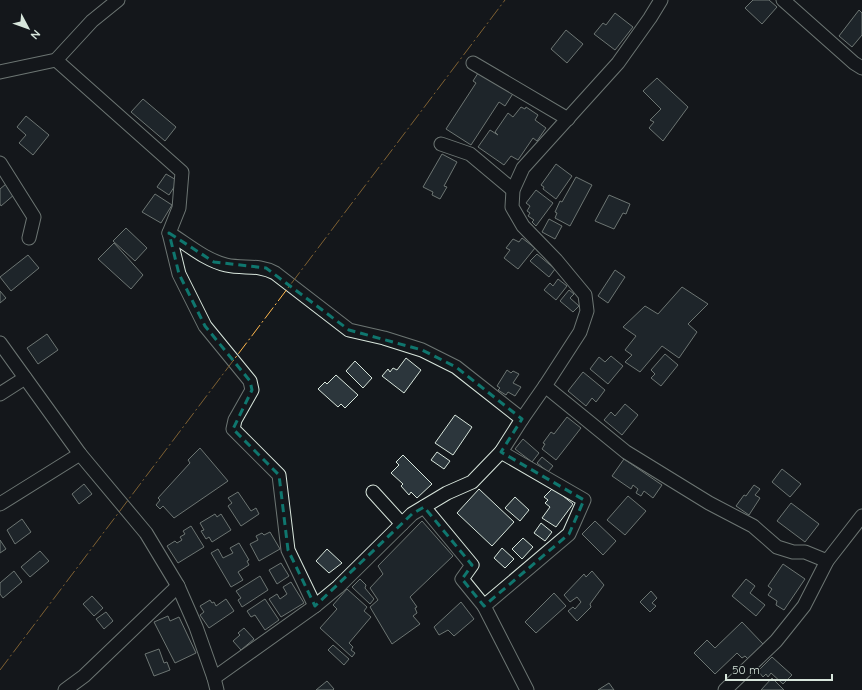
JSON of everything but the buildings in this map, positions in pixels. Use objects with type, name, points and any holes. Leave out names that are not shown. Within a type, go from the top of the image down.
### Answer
[{"type":"street","points":[[2,70],[56,60],[92,21],[118,0]]},
{"type":"street","points":[[0,343],[80,454],[146,534],[178,586],[196,627],[215,684],[338,587],[412,514],[447,493],[472,482],[501,452],[545,386],[580,332],[587,311],[585,295],[556,260],[523,226],[512,207],[513,190],[523,168],[618,63],[661,0]]},
{"type":"street","points":[[783,0],[854,63],[862,68]]},
{"type":"street","points":[[56,60],[182,172],[179,208],[169,233],[179,274],[205,326],[250,381],[252,390],[234,420],[233,429],[278,475],[288,550],[315,606]]},
{"type":"street","points":[[473,62],[568,119]]},
{"type":"street","points":[[440,144],[470,154],[513,190]]},
{"type":"street","points":[[0,163],[3,165],[34,217],[29,238]]},
{"type":"street","points":[[169,233],[214,262],[228,266],[266,268],[275,273],[349,330],[384,338],[422,350],[456,367],[522,419]]},
{"type":"street","points":[[0,394],[25,378]]},
{"type":"street","points":[[545,386],[626,452],[709,502],[753,526],[777,547],[792,552],[805,552],[827,561]]},
{"type":"street","points":[[484,606],[569,534],[584,500],[501,452]]},
{"type":"street","points":[[0,504],[80,454]]},
{"type":"street","points":[[373,492],[402,524]]},
{"type":"street","points":[[424,507],[472,565],[462,579],[484,606],[527,690]]},
{"type":"street","points":[[725,690],[776,641],[804,606],[827,561],[862,516]]},
{"type":"street","points":[[65,690],[84,676],[178,586]]},
{"type":"highlighted area","points":[[169,233],[214,262],[266,268],[349,330],[422,350],[456,367],[522,419],[501,452],[584,500],[569,534],[484,606],[462,579],[472,565],[424,507],[412,514],[315,606],[288,550],[279,475],[233,429],[252,390],[250,381],[205,326],[179,274]]},
{"type":"power","points":[[0,670],[505,0]]}]
